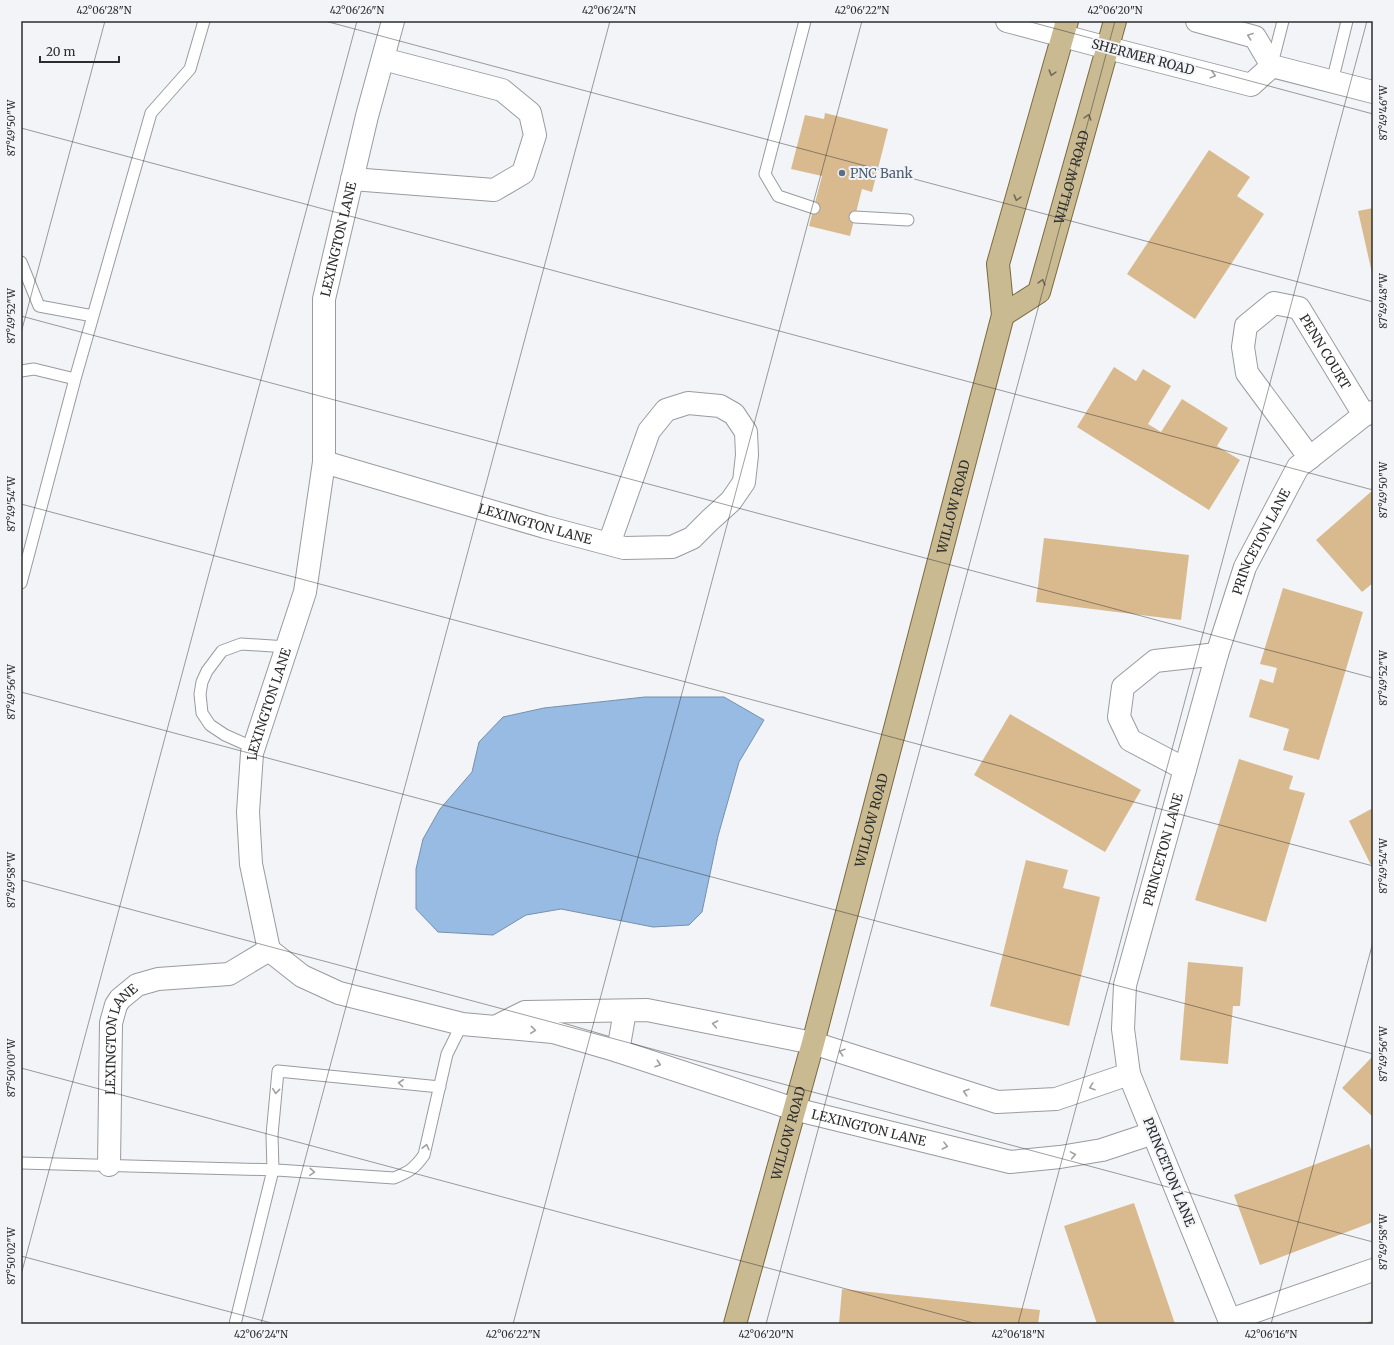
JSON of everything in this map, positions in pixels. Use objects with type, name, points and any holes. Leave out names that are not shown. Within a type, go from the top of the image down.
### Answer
[{"type":"main road","name":"WILLOW ROAD","points":[[1003,315],[1039,292],[1115,21]]},
{"type":"main road","name":"WILLOW ROAD","points":[[735,1324],[813,1043],[1003,315],[998,264],[1065,28]]},
{"type":"street","name":"LEXINGTON LANE","points":[[393,21],[367,116],[324,299],[324,462],[305,592],[254,748],[248,812],[251,864],[269,950],[302,976],[338,993],[462,1024],[553,1032],[618,1051],[794,1109],[1010,1162],[1060,1157],[1102,1150],[1153,1133]]},
{"type":"street","name":"SHERMER ROAD","points":[[1008,21],[1065,28],[1108,48],[1251,85],[1272,66]]},
{"type":"street","points":[[1197,21],[1255,37],[1272,66],[1373,92]]},
{"type":"street","points":[[352,179],[494,190],[523,173],[535,136],[530,113],[502,90],[383,59]]},
{"type":"street","name":"PENN COURT","points":[[1310,458],[1246,374],[1243,347],[1246,326],[1274,303],[1299,308],[1368,414]]},
{"type":"street","name":"LEXINGTON LANE","points":[[324,462],[544,527],[624,548],[672,547],[692,538],[731,502],[744,482],[747,455],[746,432],[734,414],[720,406],[688,403],[666,410],[649,431],[609,544]]},
{"type":"street","name":"PRINCETON LANE","points":[[1230,1322],[1129,1074],[1123,1030],[1125,985],[1217,654],[1245,567],[1298,467],[1368,414]]},
{"type":"street","points":[[1185,769],[1130,740],[1119,717],[1123,687],[1155,661],[1217,654]]},
{"type":"street","name":"LEXINGTON LANE","points":[[109,1165],[111,1023],[116,1006],[120,999],[137,985],[158,978],[229,974],[269,950]]},
{"type":"street","points":[[494,1027],[525,1012],[647,1010],[813,1043],[997,1102],[1056,1099],[1129,1074]]},
{"type":"street","points":[[618,1051],[625,1011]]},
{"type":"street","points":[[1230,1322],[1373,1270]]},
{"type":"lane","points":[[21,583],[93,316],[151,114],[190,69],[204,21]]},
{"type":"lane","points":[[805,21],[765,174],[778,196],[814,208]]},
{"type":"lane","points":[[1272,66],[1283,21]]},
{"type":"lane","points":[[1332,82],[1347,21]]},
{"type":"lane","points":[[855,218],[908,220]]},
{"type":"lane","points":[[21,262],[38,306],[93,316]]},
{"type":"lane","points":[[21,371],[34,369],[76,379]]},
{"type":"lane","points":[[254,748],[225,735],[210,726],[202,712],[200,694],[202,682],[207,671],[222,651],[241,644],[287,647]]},
{"type":"lane","points":[[21,1162],[273,1170],[394,1178],[417,1165],[424,1154],[447,1054],[462,1024]]},
{"type":"lane","points":[[235,1324],[273,1170],[272,1135],[278,1071],[440,1087]]},
{"type":"water","points":[[645,697],[724,697],[764,720],[739,762],[718,836],[702,912],[689,925],[653,927],[561,909],[526,915],[493,935],[438,932],[416,909],[416,869],[423,839],[440,809],[472,772],[479,742],[503,717],[544,708]]},
{"type":"building","name":"PNC Bank","points":[[825,113],[888,129],[872,192],[862,189],[850,236],[809,226],[822,176],[791,169],[805,115],[824,119]]},
{"type":"building","points":[[1209,150],[1250,177],[1237,196],[1264,214],[1195,319],[1127,274]]},
{"type":"building","points":[[1373,208],[1373,273],[1372,273],[1358,211]]},
{"type":"building","points":[[1114,367],[1136,381],[1143,369],[1171,386],[1148,424],[1161,432],[1182,399],[1228,428],[1217,446],[1240,460],[1209,510],[1077,427]]},
{"type":"building","points":[[1373,490],[1373,583],[1362,592],[1316,540]]},
{"type":"building","points":[[1044,538],[1189,555],[1181,620],[1036,602]]},
{"type":"building","points":[[1283,588],[1363,612],[1319,760],[1283,750],[1289,729],[1249,717],[1260,679],[1273,683],[1277,668],[1260,664]]},
{"type":"building","points":[[1010,714],[1141,790],[1105,852],[974,775]]},
{"type":"building","points":[[1239,759],[1293,776],[1289,789],[1305,793],[1266,922],[1195,900]]},
{"type":"building","points":[[1373,808],[1373,869],[1349,821]]},
{"type":"building","points":[[1026,860],[1068,870],[1063,888],[1100,897],[1069,1026],[990,1006]]},
{"type":"building","points":[[1188,962],[1243,967],[1240,1006],[1233,1006],[1228,1064],[1180,1060]]},
{"type":"building","points":[[1373,1056],[1373,1117],[1342,1088]]},
{"type":"building","points":[[1369,1144],[1373,1155],[1373,1222],[1260,1265],[1234,1195]]},
{"type":"building","points":[[1134,1203],[1175,1324],[1097,1324],[1064,1226]]},
{"type":"building","points":[[842,1289],[1040,1310],[1038,1324],[839,1324]]},
{"type":"building","points":[[1373,1320],[1373,1324],[1363,1324]]},
{"type":"place","name":"PNC Bank","points":[[842,173]]}]
